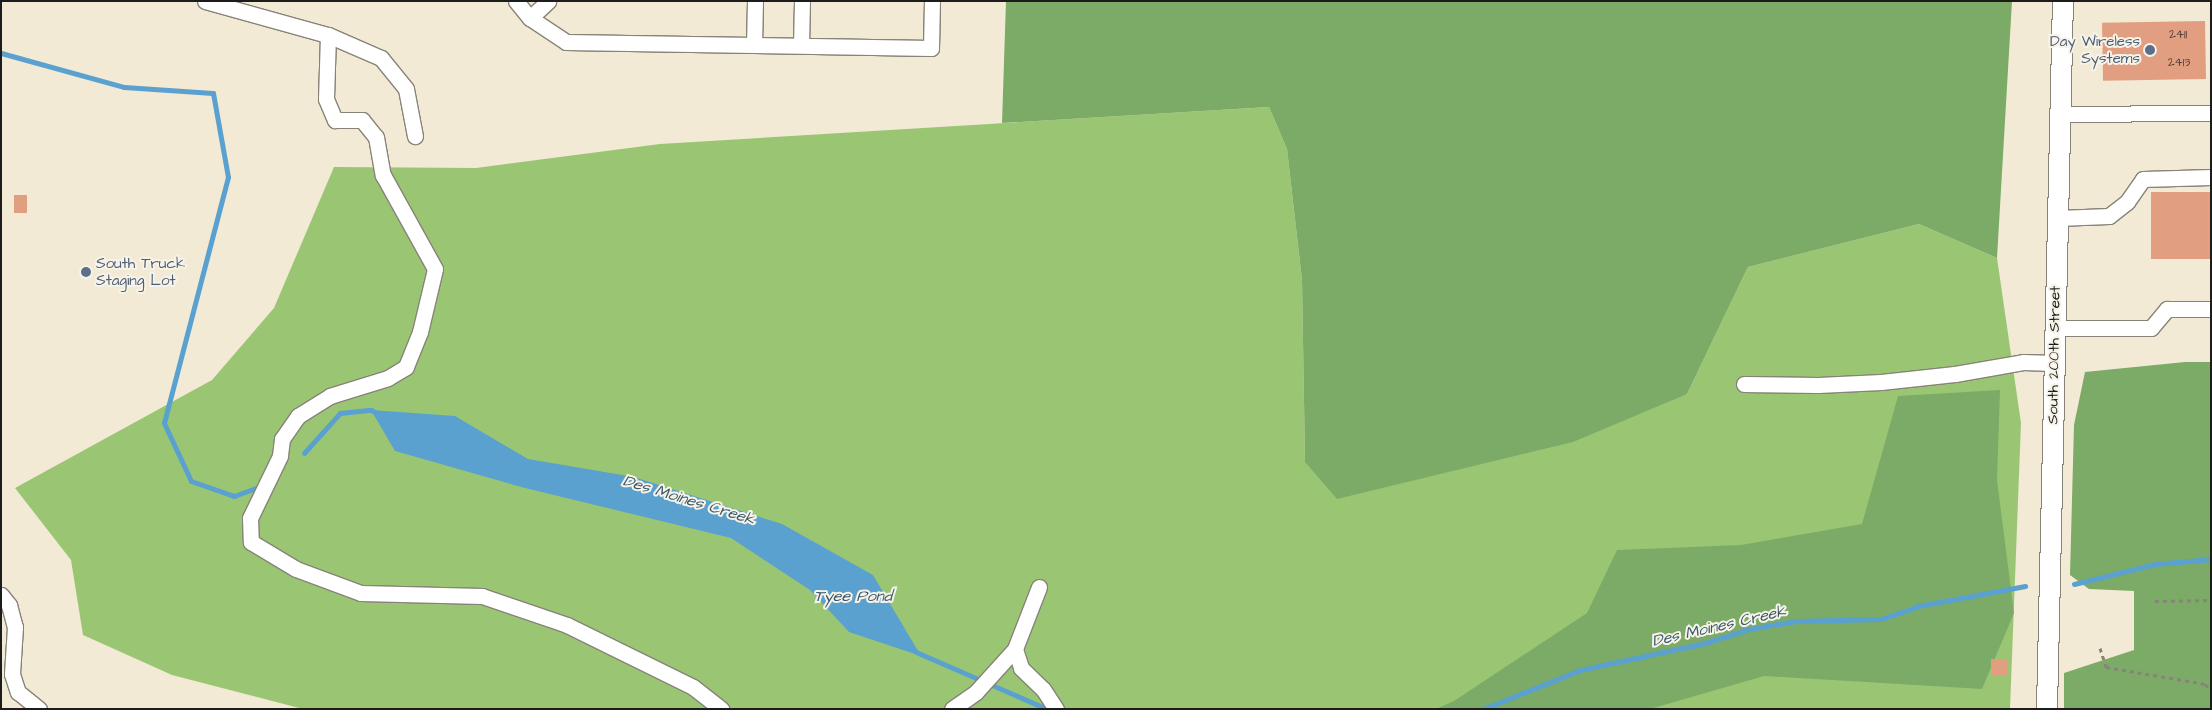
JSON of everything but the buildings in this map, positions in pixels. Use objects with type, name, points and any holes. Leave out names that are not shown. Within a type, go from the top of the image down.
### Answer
[{"type":"main road","name":"South 200th Street","points":[[2047,709],[2054,328],[2063,1]]},
{"type":"lane","points":[[205,1],[328,36],[381,58],[406,88],[415,136]]},
{"type":"lane","points":[[516,1],[530,18],[566,42],[931,48],[932,1]]},
{"type":"lane","points":[[530,18],[548,1]]},
{"type":"lane","points":[[754,44],[755,1]]},
{"type":"lane","points":[[801,46],[802,1]]},
{"type":"lane","points":[[328,36],[326,99],[335,120],[362,120],[376,137],[383,175],[435,269],[420,332],[406,367],[388,378],[330,396],[298,416],[282,439],[280,456],[250,518],[251,542],[296,568],[361,593],[482,596],[567,625],[693,687],[721,709]]},
{"type":"lane","points":[[2060,114],[2211,113]]},
{"type":"lane","points":[[2058,218],[2109,216],[2127,202],[2142,179],[2211,177]]},
{"type":"lane","points":[[2054,328],[2151,328],[2167,309],[2211,309]]},
{"type":"lane","points":[[1744,384],[1818,385],[1881,382],[1955,374],[2022,362],[2054,362]]},
{"type":"lane","points":[[952,709],[976,692],[1015,649],[1039,587]]},
{"type":"lane","points":[[1,596],[9,605],[15,627],[12,674],[18,692],[39,709]]},
{"type":"lane","points":[[1015,649],[1020,668],[1043,689],[1056,709]]},
{"type":"path","points":[[2155,601],[2211,600]]},
{"type":"path","points":[[2100,648],[2106,667],[2205,684],[2211,690]]},
{"type":"green space","points":[[1006,1],[2012,1],[1997,258],[1919,224],[1748,267],[1687,394],[1573,442],[1337,499],[1305,462],[1302,280],[1287,149],[1269,107],[1002,123]]},
{"type":"green space","points":[[1269,107],[1287,149],[1302,280],[1305,462],[1687,394],[1748,267],[1919,224],[1997,258],[2021,423],[2010,709],[303,709],[172,675],[83,635],[71,560],[15,488],[212,380],[274,308],[334,167],[476,168],[660,144]]},
{"type":"green space","points":[[2185,362],[2211,362],[2211,709],[2064,709],[2064,673],[2134,650],[2134,591],[2089,589],[2070,575],[2074,425],[2085,372]]},
{"type":"green space","points":[[2000,390],[1997,480],[2014,613],[1982,689],[1764,676],[1650,709],[1436,709],[1454,701],[1587,613],[1617,550],[1741,545],[1862,524],[1898,396]]},
{"type":"water","name":"Tyee Pond","points":[[371,410],[455,416],[528,459],[634,477],[782,524],[873,575],[921,656],[849,632],[810,590],[731,538],[525,488],[395,451]]},
{"type":"waterway","name":"Des Moines Creek","points":[[1,53],[124,87],[213,93],[228,177],[164,423],[191,481],[234,496],[262,486]]},
{"type":"waterway","name":"Des Moines Creek","points":[[304,453],[340,413],[371,410],[377,413]]},
{"type":"waterway","name":"Des Moines Creek","points":[[2074,584],[2155,564],[2211,559]]},
{"type":"waterway","name":"Des Moines Creek","points":[[1483,709],[1580,670],[1705,643],[1749,629],[1796,621],[1881,619],[1918,606],[2025,586]]},
{"type":"waterway","name":"Des Moines Creek","points":[[916,652],[1047,709]]},
{"type":"place","name":"Day Wireless Systems","points":[[2150,50]]},
{"type":"place","name":"South Truck Staging Lot","points":[[86,272]]}]
